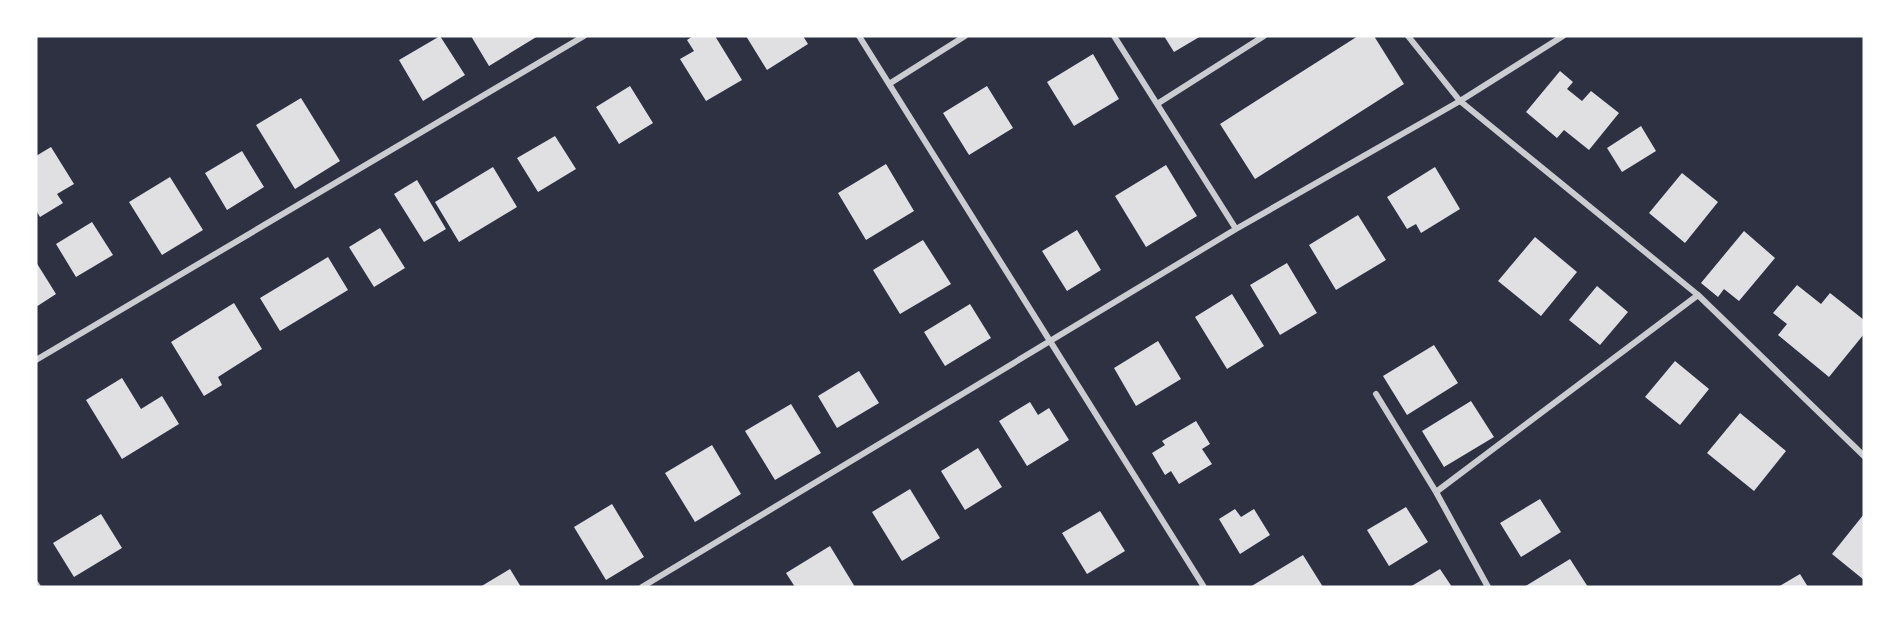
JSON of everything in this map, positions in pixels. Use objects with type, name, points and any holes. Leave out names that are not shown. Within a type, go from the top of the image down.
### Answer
[{"type":"street","points":[[36,360],[584,36]]},
{"type":"street","points":[[859,36],[1204,587]]},
{"type":"street","points":[[889,84],[964,36]]},
{"type":"street","points":[[1114,36],[1236,229]]},
{"type":"street","points":[[1157,104],[1264,36]]},
{"type":"street","points":[[1408,36],[1460,100],[1698,295],[1864,456]]},
{"type":"street","points":[[646,586],[1236,229],[1460,100],[1563,36]]},
{"type":"street","points":[[1436,492],[1698,295]]},
{"type":"street","points":[[1376,394],[1436,492],[1488,587]]},
{"type":"building","points":[[440,36],[465,75],[423,101],[399,60]]},
{"type":"building","points":[[471,36],[538,36],[489,66]]},
{"type":"building","points":[[693,36],[715,36],[742,80],[706,101],[680,59],[694,51],[687,40]]},
{"type":"building","points":[[746,36],[803,36],[808,44],[767,70]]},
{"type":"building","points":[[1164,36],[1201,36],[1174,52]]},
{"type":"building","points":[[1358,36],[1374,36],[1404,84],[1255,179],[1220,124]]},
{"type":"building","points":[[1093,54],[1119,99],[1074,126],[1047,82]]},
{"type":"building","points":[[1560,71],[1573,82],[1567,89],[1582,101],[1591,91],[1619,113],[1589,150],[1564,130],[1557,138],[1526,112]]},
{"type":"building","points":[[630,86],[653,123],[619,144],[596,107]]},
{"type":"building","points":[[987,86],[1013,128],[969,155],[943,113]]},
{"type":"building","points":[[301,98],[340,161],[295,189],[256,125]]},
{"type":"building","points":[[1641,126],[1656,151],[1622,172],[1607,148]]},
{"type":"building","points":[[555,136],[576,169],[538,192],[517,158]]},
{"type":"building","points":[[51,147],[74,184],[57,194],[63,203],[40,217],[36,210],[36,156]]},
{"type":"building","points":[[242,151],[264,187],[227,210],[205,173]]},
{"type":"building","points":[[886,164],[914,211],[866,240],[838,193]]},
{"type":"building","points":[[1166,165],[1197,216],[1146,247],[1115,196]]},
{"type":"building","points":[[493,167],[517,207],[459,242],[435,202]]},
{"type":"building","points":[[1435,167],[1460,209],[1421,233],[1416,224],[1407,229],[1387,197]]},
{"type":"building","points":[[1682,173],[1718,202],[1685,243],[1649,213]]},
{"type":"building","points":[[170,177],[203,230],[162,255],[129,202]]},
{"type":"building","points":[[417,180],[446,229],[424,242],[394,194]]},
{"type":"building","points":[[1358,215],[1386,260],[1336,290],[1309,245]]},
{"type":"building","points":[[92,222],[113,255],[76,277],[56,244]]},
{"type":"building","points":[[380,228],[405,268],[374,287],[349,247]]},
{"type":"building","points":[[1077,230],[1101,270],[1067,291],[1042,251]]},
{"type":"building","points":[[1744,231],[1775,258],[1739,301],[1724,289],[1718,297],[1701,283]]},
{"type":"building","points":[[1535,237],[1577,272],[1541,316],[1498,281]]},
{"type":"building","points":[[923,240],[951,284],[900,314],[873,270]]},
{"type":"building","points":[[328,257],[348,290],[280,331],[260,298]]},
{"type":"building","points":[[36,262],[56,294],[36,307]]},
{"type":"building","points":[[1287,263],[1317,313],[1280,335],[1250,285]]},
{"type":"building","points":[[1797,285],[1821,304],[1830,293],[1864,320],[1864,334],[1829,377],[1778,335],[1787,324],[1773,313]]},
{"type":"building","points":[[1597,286],[1628,312],[1600,345],[1569,320]]},
{"type":"building","points":[[1232,294],[1264,346],[1227,369],[1195,317]]},
{"type":"building","points":[[234,303],[262,349],[218,377],[222,385],[204,396],[171,342]]},
{"type":"building","points":[[970,304],[991,338],[945,366],[924,332]]},
{"type":"building","points":[[1158,341],[1181,379],[1136,406],[1114,368]]},
{"type":"building","points":[[1434,345],[1458,383],[1407,415],[1383,376]]},
{"type":"building","points":[[1675,361],[1709,389],[1680,425],[1645,397]]},
{"type":"building","points":[[859,371],[879,403],[837,428],[818,396]]},
{"type":"building","points":[[122,378],[141,409],[162,396],[179,424],[122,459],[86,400]]},
{"type":"building","points":[[1471,401],[1494,437],[1444,467],[1422,431]]},
{"type":"building","points":[[1030,402],[1038,415],[1049,408],[1069,440],[1027,466],[999,421]]},
{"type":"building","points":[[791,404],[821,453],[775,480],[745,431]]},
{"type":"building","points":[[1740,413],[1786,451],[1754,491],[1707,453]]},
{"type":"building","points":[[1196,421],[1210,444],[1202,449],[1212,464],[1179,484],[1171,471],[1165,475],[1152,453],[1165,445],[1162,441]]},
{"type":"building","points":[[712,445],[741,494],[695,522],[665,473]]},
{"type":"building","points":[[978,448],[1002,487],[965,510],[941,471]]},
{"type":"building","points":[[910,489],[940,538],[902,561],[872,512]]},
{"type":"building","points":[[1540,499],[1561,532],[1521,557],[1500,523]]},
{"type":"building","points":[[612,504],[644,557],[606,580],[574,527]]},
{"type":"building","points":[[1406,507],[1428,542],[1389,566],[1367,530]]},
{"type":"building","points":[[1235,509],[1241,517],[1254,509],[1270,535],[1240,554],[1219,519]]},
{"type":"building","points":[[1100,511],[1125,551],[1087,574],[1062,533]]},
{"type":"building","points":[[101,514],[122,548],[74,577],[53,543]]},
{"type":"building","points":[[1864,514],[1864,580],[1832,554]]},
{"type":"building","points":[[830,546],[855,587],[795,587],[786,573]]},
{"type":"building","points":[[1303,555],[1323,587],[1250,587]]},
{"type":"building","points":[[1570,559],[1588,587],[1524,587]]},
{"type":"building","points":[[510,569],[521,587],[480,587]]},
{"type":"building","points":[[1440,569],[1452,587],[1410,587]]},
{"type":"building","points":[[1800,574],[1808,587],[1778,587]]}]
